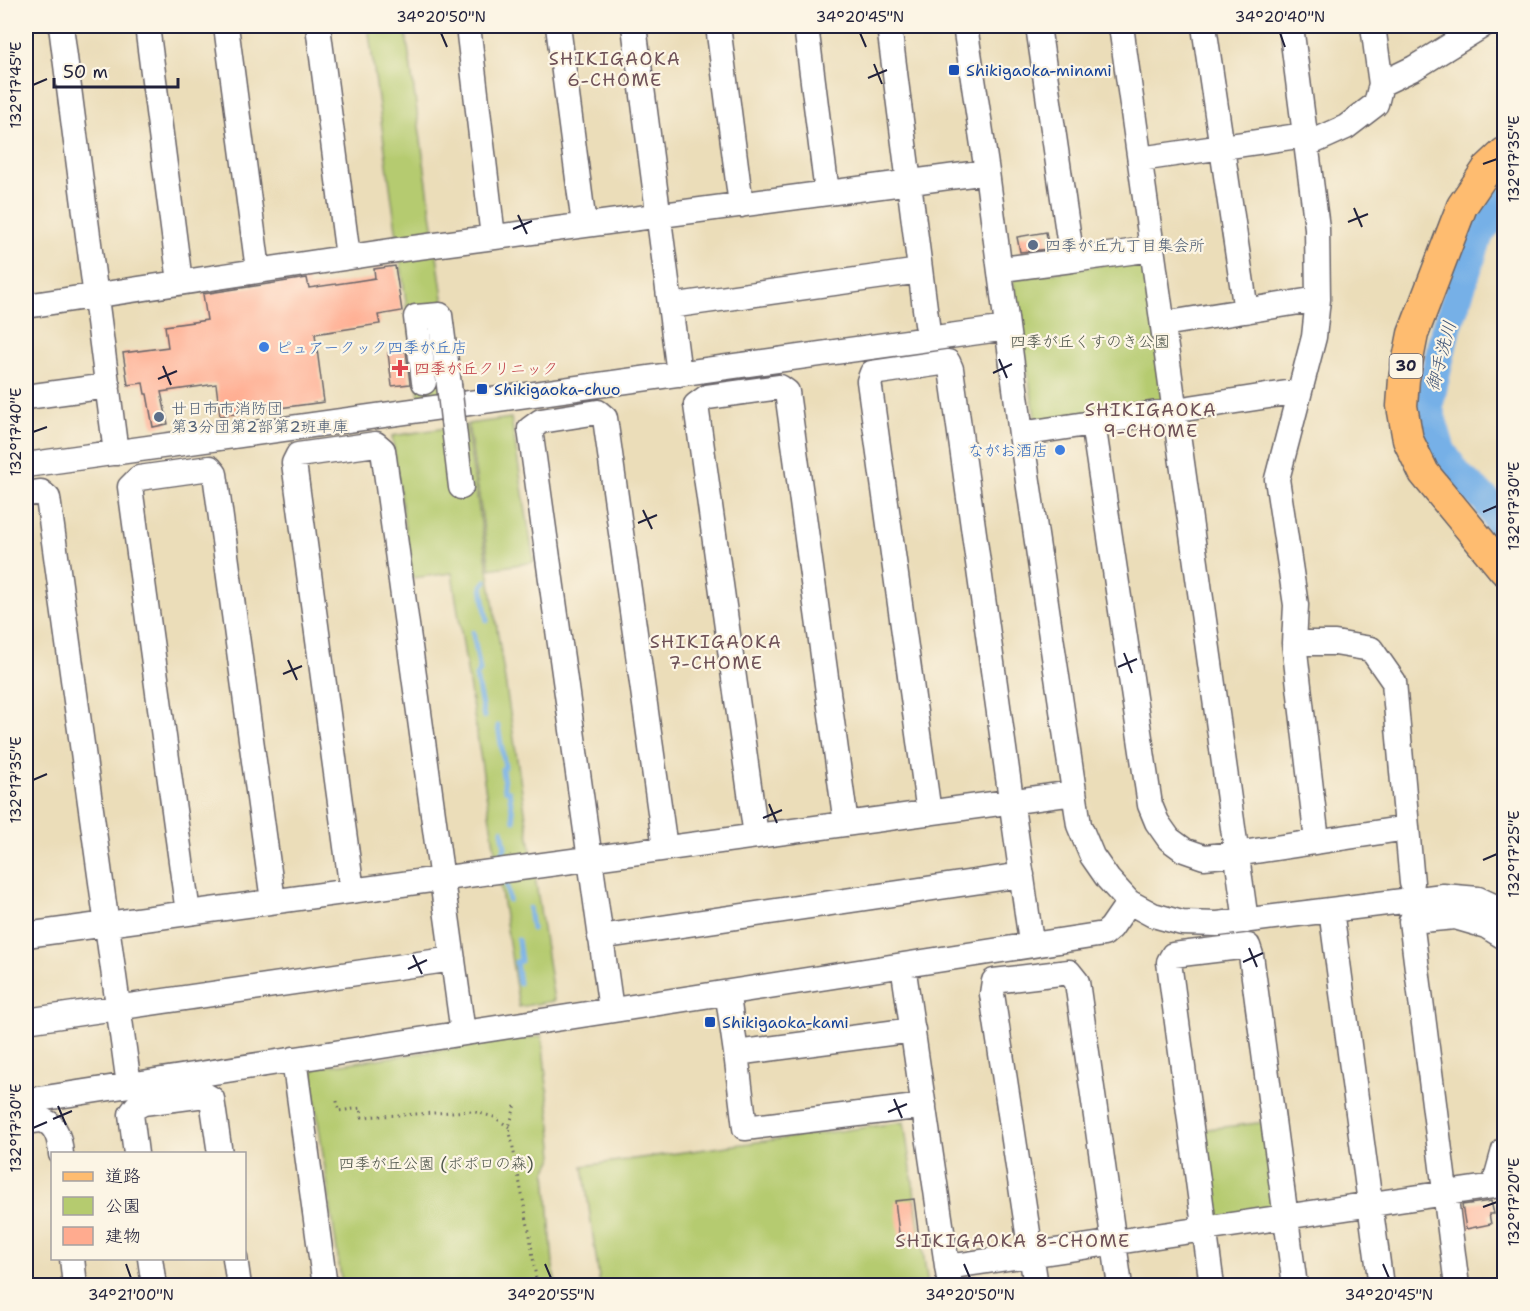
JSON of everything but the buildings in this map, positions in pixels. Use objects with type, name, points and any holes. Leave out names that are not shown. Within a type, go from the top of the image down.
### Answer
[{"type":"main road","name":"30","points":[[1504,153],[1488,168],[1462,206],[1413,334],[1404,379],[1402,406],[1408,440],[1424,473],[1504,570]]},
{"type":"street","points":[[61,26],[116,453]]},
{"type":"street","points":[[147,26],[180,282]]},
{"type":"street","points":[[226,26],[258,270]]},
{"type":"street","points":[[318,26],[348,257]]},
{"type":"street","points":[[468,26],[493,237]]},
{"type":"street","points":[[558,26],[584,225]]},
{"type":"street","points":[[633,26],[679,374]]},
{"type":"street","points":[[718,26],[741,205]]},
{"type":"street","points":[[806,26],[827,193]]},
{"type":"street","points":[[889,26],[927,324]]},
{"type":"street","points":[[965,26],[1078,825],[1092,856],[1108,879],[1129,902],[1153,915],[1182,923],[1218,924],[1443,896],[1478,899],[1504,911]]},
{"type":"street","points":[[1038,26],[1072,260]]},
{"type":"street","points":[[1121,26],[1246,921]]},
{"type":"street","points":[[1204,26],[1246,311]]},
{"type":"street","points":[[1291,26],[1317,228],[1318,299],[1314,337],[1277,479],[1296,605],[1294,643],[1317,841]]},
{"type":"street","points":[[1140,159],[1222,147],[1306,140],[1346,127],[1376,104],[1380,84],[1373,26]]},
{"type":"street","points":[[1380,84],[1414,68],[1468,29]]},
{"type":"street","points":[[26,306],[348,257],[987,172]]},
{"type":"street","points":[[1011,268],[1152,249]]},
{"type":"street","points":[[670,306],[921,271]]},
{"type":"street","points":[[1163,324],[1318,299]]},
{"type":"street","points":[[424,382],[417,317],[440,315],[461,487]]},
{"type":"street","points":[[26,465],[1007,328]]},
{"type":"street","points":[[929,813],[869,381],[872,373],[948,362],[951,369],[1030,935]]},
{"type":"street","points":[[26,397],[108,386]]},
{"type":"street","points":[[756,836],[696,405],[707,397],[780,387],[787,392],[846,824]]},
{"type":"street","points":[[1021,434],[1300,391]]},
{"type":"street","points":[[611,1010],[530,429],[541,421],[598,412],[605,418],[665,848]]},
{"type":"street","points":[[1093,423],[1150,805],[1157,822],[1169,839],[1184,850],[1204,857],[1407,828]]},
{"type":"street","points":[[352,891],[294,463],[298,455],[376,444],[383,450],[463,1033]]},
{"type":"street","points":[[188,913],[130,487],[139,478],[200,469],[210,468],[215,474],[273,901]]},
{"type":"street","points":[[26,494],[41,492],[48,498],[129,1085]]},
{"type":"street","points":[[1294,643],[1335,643],[1371,649],[1394,682],[1412,883]]},
{"type":"street","points":[[26,935],[1074,793]]},
{"type":"street","points":[[600,937],[1022,875]]},
{"type":"street","points":[[26,1101],[1104,934],[1112,928],[1129,902]]},
{"type":"street","points":[[1331,910],[1381,1286]]},
{"type":"street","points":[[1457,1286],[1411,921],[1455,917],[1486,926],[1504,937]]},
{"type":"street","points":[[1212,1286],[1169,962],[1173,955],[1248,946],[1295,1286]]},
{"type":"street","points":[[26,1021],[453,959]]},
{"type":"street","points":[[903,965],[948,1276],[1031,1254],[1494,1186],[1504,1150]]},
{"type":"street","points":[[1036,1286],[992,994],[994,981],[1069,972],[1077,982],[1120,1286]]},
{"type":"street","points":[[729,1004],[745,1128],[924,1106]]},
{"type":"street","points":[[736,1053],[913,1030]]},
{"type":"street","points":[[294,1059],[325,1286]]},
{"type":"street","points":[[136,1152],[131,1114],[135,1107],[143,1103],[205,1095],[212,1099],[220,1152]]},
{"type":"street","points":[[26,1122],[42,1120],[54,1126],[60,1141],[61,1152]]},
{"type":"street","points":[[72,1260],[75,1286]]},
{"type":"street","points":[[150,1260],[154,1286]]},
{"type":"street","points":[[235,1260],[239,1286]]},
{"type":"path","points":[[337,1101],[338,1111],[361,1108],[362,1117],[472,1111],[494,1117],[509,1128]]},
{"type":"path","points":[[515,1106],[509,1128],[530,1236],[537,1286]]},
{"type":"green space","points":[[368,26],[405,26],[456,391],[419,397]]},
{"type":"green space","name":"四季が丘くすのき公園","points":[[1143,258],[1166,403],[1036,423],[1013,279]]},
{"type":"green space","points":[[511,418],[534,562],[490,569],[468,424]]},
{"type":"green space","points":[[466,425],[554,1001],[519,1007],[452,573],[412,578],[392,436]]},
{"type":"green space","name":"四季が丘公園 (ポポロの森)","points":[[542,1036],[554,1156],[546,1172],[554,1277],[557,1285],[342,1285],[312,1079],[314,1069]]},
{"type":"green space","points":[[904,1122],[928,1285],[600,1285],[583,1166]]},
{"type":"green space","points":[[1266,1122],[1278,1210],[1213,1219],[1200,1130]]},
{"type":"waterway","name":"御手洗川","points":[[1504,203],[1479,234],[1445,333],[1428,407],[1441,451],[1458,476],[1486,500],[1504,533]]},
{"type":"waterway","points":[[486,581],[482,586],[487,621]]},
{"type":"waterway","points":[[473,632],[480,671],[476,676],[484,717]]},
{"type":"waterway","points":[[498,726],[505,767],[502,769],[505,790],[509,791],[514,821]]},
{"type":"waterway","points":[[502,830],[505,847],[502,855],[503,863]]},
{"type":"waterway","points":[[505,875],[509,900]]},
{"type":"waterway","points":[[529,908],[532,929]]},
{"type":"waterway","points":[[518,940],[521,961],[516,962],[519,983]]},
{"type":"place","name":"Shikigaoka-minami","points":[[954,70]]},
{"type":"place","name":"四季が丘九丁目集会所","points":[[1033,245]]},
{"type":"place","name":"ピュアークック四季が丘店","points":[[264,347]]},
{"type":"place","name":"四季が丘クリニック","points":[[400,368]]},
{"type":"place","name":"Shikigaoka-chuo","points":[[482,389]]},
{"type":"place","name":"廿日市市消防団 第3分団第2部第2班車庫","points":[[159,417]]},
{"type":"place","name":"ながお酒店","points":[[1060,450]]},
{"type":"place","name":"Shikigaoka-kami","points":[[710,1022]]},
{"type":"district","name":"SHIKIGAOKA 6-CHOME","points":[[615,69]]},
{"type":"district","name":"SHIKIGAOKA 9-CHOME","points":[[1151,420]]},
{"type":"district","name":"SHIKIGAOKA 7-CHOME","points":[[716,652]]},
{"type":"district","name":"SHIKIGAOKA 8-CHOME","points":[[1013,1241]]}]
